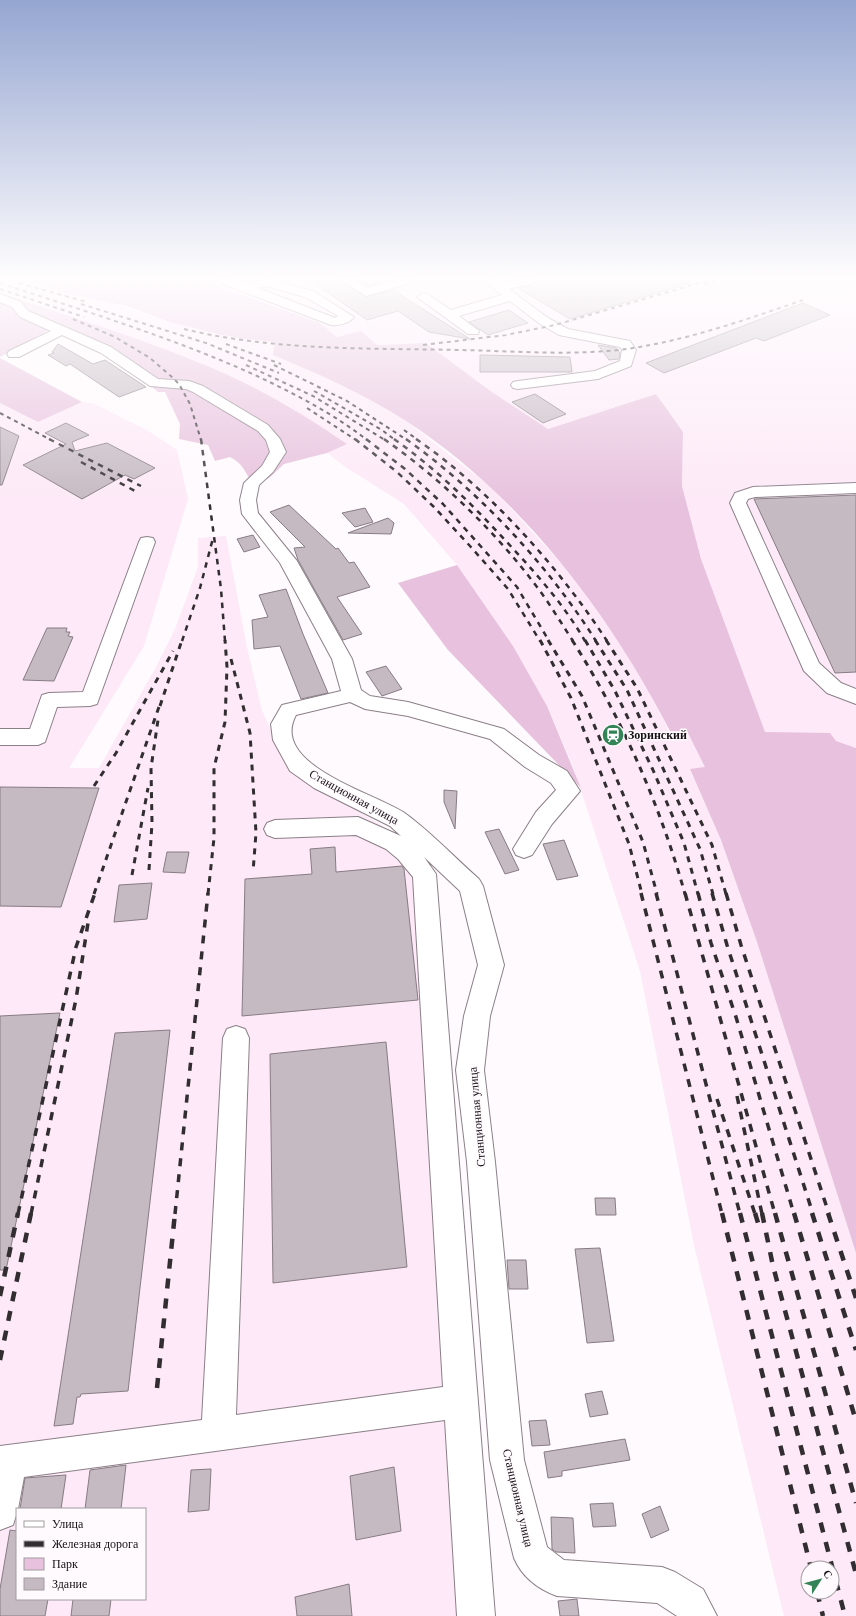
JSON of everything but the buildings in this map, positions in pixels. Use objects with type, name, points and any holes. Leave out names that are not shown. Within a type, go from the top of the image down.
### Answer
[{"type":"street","points":[[114,355],[154,383],[179,384],[198,389],[263,428],[273,439],[278,452],[268,470],[252,483],[248,500],[250,514],[288,561],[342,659],[352,694],[365,702],[408,709],[497,734],[532,761],[559,777],[569,791],[555,803],[539,822],[524,850]]},
{"type":"street","points":[[518,385],[598,375],[626,364],[628,355]]},
{"type":"street","points":[[856,488],[753,492],[741,496],[738,503],[811,666],[834,688],[856,697]]},
{"type":"street","points":[[0,737],[38,737],[49,700],[90,699],[147,542]]},
{"type":"street","name":"Станционная улица","points":[[352,694],[344,698],[289,710],[281,724],[283,740],[297,765],[322,782],[398,820],[471,886],[491,964],[477,1016],[470,1070],[481,1162],[507,1460],[532,1558],[557,1578],[662,1585],[690,1602],[698,1616]]},
{"type":"street","points":[[274,828],[358,826],[394,843],[406,852],[424,874],[476,1616]]},
{"type":"street","points":[[218,1435],[236,1038]]},
{"type":"street","points":[[0,1512],[5,1462],[218,1435],[461,1400]]},
{"type":"shaded area","points":[[180,355],[275,355],[316,372],[359,393],[407,422],[492,488],[571,574],[609,626],[645,684],[669,731],[687,731],[706,767],[690,770],[721,840],[757,942],[856,1253],[856,1616],[784,1616],[694,1245],[640,971],[574,769],[547,706],[513,646],[457,565],[404,504],[344,466],[327,453],[346,444],[268,395],[196,361]]},
{"type":"shaded area","points":[[443,355],[856,355],[856,748],[836,741],[830,733],[765,733],[701,559],[682,486],[683,432],[656,394],[548,429],[489,390]]},
{"type":"shaded area","points":[[82,402],[93,403],[147,430],[177,450],[188,499],[144,646],[69,768],[99,768],[156,667],[175,629],[198,567],[198,538],[226,536],[247,648],[262,711],[288,767],[395,834],[430,866],[489,1616],[0,1616],[0,403],[38,422]]},
{"type":"green space","points":[[110,355],[180,355],[235,378],[273,398],[311,420],[347,444],[327,453],[284,464],[269,478],[255,485],[242,466],[235,460],[230,457],[215,461],[208,445],[179,439],[180,424],[165,392],[158,392]]},
{"type":"green space","points":[[274,355],[443,355],[489,390],[548,429],[656,394],[683,432],[682,486],[701,559],[765,732],[830,733],[836,741],[856,748],[856,1253],[757,942],[721,840],[690,769],[705,767],[687,731],[670,731],[646,687],[619,643],[558,559],[523,520],[486,484],[447,450],[390,411],[358,393]]},
{"type":"green space","points":[[0,358],[82,402],[38,422],[0,403]]},
{"type":"green space","points":[[457,565],[513,646],[547,706],[581,788],[448,650],[398,583]]},
{"type":"railway","points":[[146,355],[179,384],[190,404],[201,440]]},
{"type":"railway","points":[[208,355],[257,376],[300,397],[367,440]]},
{"type":"railway","points":[[236,355],[279,373]]},
{"type":"railway","points":[[257,355],[281,364]]},
{"type":"railway","points":[[246,365],[313,396],[385,440]]},
{"type":"railway","points":[[274,365],[347,401],[407,440]]},
{"type":"railway","points":[[314,391],[382,430],[395,440]]},
{"type":"railway","points":[[307,408],[356,440]]},
{"type":"railway","points":[[0,413],[51,440]]},
{"type":"railway","points":[[404,430],[418,440]]},
{"type":"railway","points":[[49,439],[141,486]]},
{"type":"railway","points":[[201,439],[221,589],[225,641]]},
{"type":"railway","points":[[355,439],[397,472],[434,507],[470,546],[508,589],[540,641]]},
{"type":"railway","points":[[366,439],[405,469],[443,504],[517,587],[549,641]]},
{"type":"railway","points":[[384,439],[426,471],[485,526],[521,566],[551,607],[573,641]]},
{"type":"railway","points":[[394,439],[438,474],[491,525],[548,588],[585,641]]},
{"type":"railway","points":[[406,439],[460,482],[510,531],[534,557],[556,585],[596,641]]},
{"type":"railway","points":[[416,439],[470,481],[496,505],[544,557],[567,585],[607,641]]},
{"type":"railway","points":[[81,462],[135,491]]},
{"type":"railway","points":[[182,641],[200,588],[213,538]]},
{"type":"railway","points":[[160,706],[182,640]]},
{"type":"railway","points":[[208,894],[214,838],[214,768],[225,722],[227,667],[225,640]]},
{"type":"railway","points":[[540,640],[571,698],[629,844],[642,894]]},
{"type":"railway","points":[[548,640],[582,696],[643,842],[657,894]]},
{"type":"railway","points":[[572,640],[607,700],[638,763],[664,828],[685,894]]},
{"type":"railway","points":[[585,640],[615,691],[653,770],[684,843],[698,894]]},
{"type":"railway","points":[[595,640],[627,690],[700,849],[713,894]]},
{"type":"railway","points":[[606,640],[637,688],[712,845],[726,894]]},
{"type":"railway","points":[[94,786],[116,753],[173,651]]},
{"type":"railway","points":[[231,659],[250,733],[256,833],[253,872]]},
{"type":"railway","points":[[94,894],[161,701]]},
{"type":"railway","points":[[149,870],[152,823],[151,768],[158,720]]},
{"type":"railway","points":[[132,875],[148,788]]},
{"type":"railway","points":[[18,1214],[76,947],[95,893]]},
{"type":"railway","points":[[175,1214],[208,893]]},
{"type":"railway","points":[[641,893],[722,1214]]},
{"type":"railway","points":[[656,893],[740,1214]]},
{"type":"railway","points":[[685,893],[775,1214]]},
{"type":"railway","points":[[698,893],[711,943],[736,1017],[794,1214]]},
{"type":"railway","points":[[712,893],[727,945],[813,1214]]},
{"type":"railway","points":[[726,893],[741,945],[829,1214]]},
{"type":"railway","points":[[31,1214],[76,999],[88,923]]},
{"type":"railway","points":[[737,1096],[762,1214]]},
{"type":"railway","points":[[717,1099],[755,1214]]},
{"type":"railway","points":[[0,1296],[18,1213]]},
{"type":"railway","points":[[0,1360],[31,1213]]},
{"type":"railway","points":[[157,1388],[175,1213]]},
{"type":"railway","points":[[722,1213],[809,1560]]},
{"type":"railway","points":[[740,1213],[845,1616]]},
{"type":"railway","points":[[755,1213],[759,1226]]},
{"type":"railway","points":[[762,1213],[773,1266],[856,1574]]},
{"type":"railway","points":[[775,1213],[856,1503]]},
{"type":"railway","points":[[794,1213],[856,1421]]},
{"type":"railway","points":[[812,1213],[856,1350]]},
{"type":"railway","points":[[828,1213],[856,1298]]},
{"type":"railway","points":[[819,1600],[823,1616]]},
{"type":"place","name":"Зоринский","points":[[613,735]]}]
